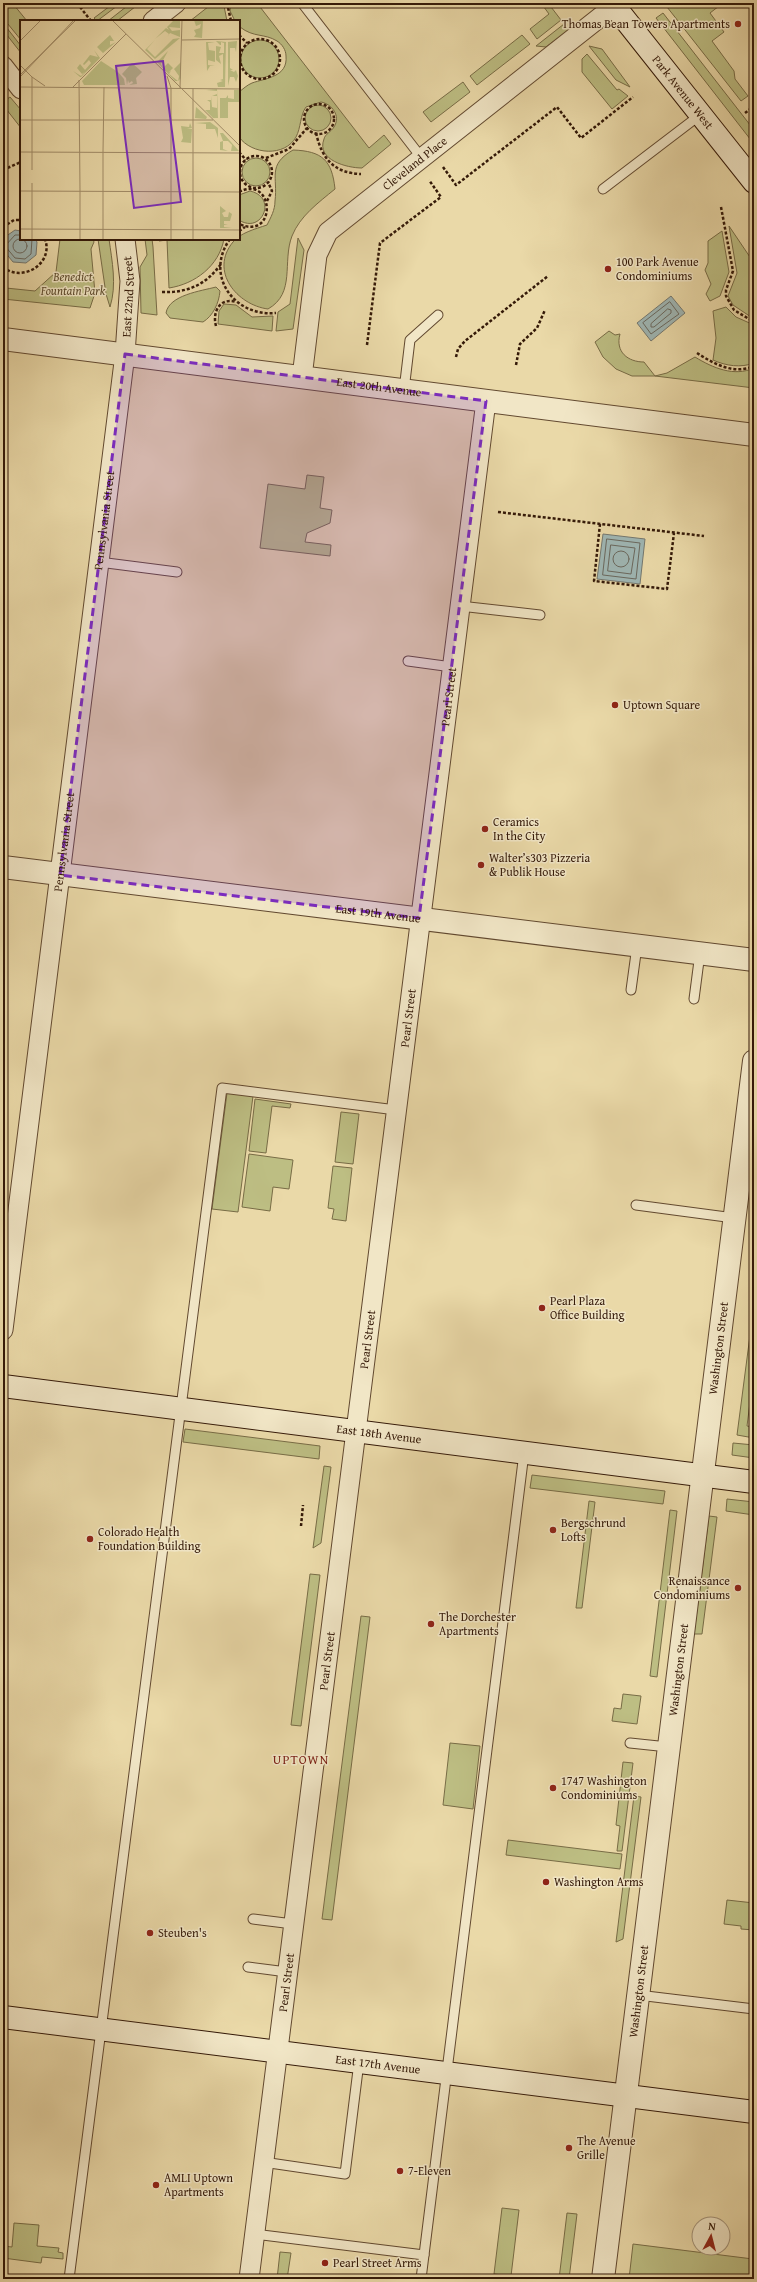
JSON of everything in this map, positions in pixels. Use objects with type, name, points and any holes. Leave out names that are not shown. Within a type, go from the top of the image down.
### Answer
[{"type":"street","points":[[153,20],[176,3]]},
{"type":"street","name":"Cleveland Place","points":[[302,377],[318,255],[323,239],[334,226],[423,166],[615,4]]},
{"type":"street","name":"Park Avenue West","points":[[615,4],[754,182]]},
{"type":"street","points":[[3,66],[20,88]]},
{"type":"street","name":"East 22nd Street","points":[[125,240],[130,282],[125,354]]},
{"type":"street","name":"East 20th Avenue","points":[[3,339],[754,435]]},
{"type":"street","name":"Pennsylvania Street","points":[[3,1330],[125,354]]},
{"type":"street","name":"Pearl Street","points":[[249,2279],[419,918],[486,401]]},
{"type":"street","name":"East 19th Avenue","points":[[3,867],[754,960]]},
{"type":"street","name":"Washington Street","points":[[603,2279],[754,1061]]},
{"type":"street","name":"East 18th Avenue","points":[[3,1386],[754,1482]]},
{"type":"street","name":"East 17th Avenue","points":[[3,2017],[754,2112]]},
{"type":"lane","points":[[302,3],[423,166]]},
{"type":"lane","points":[[602,189],[700,114]]},
{"type":"lane","points":[[404,390],[410,340],[438,314]]},
{"type":"lane","points":[[99,562],[177,572]]},
{"type":"lane","points":[[460,606],[540,616]]},
{"type":"lane","points":[[408,661],[452,667]]},
{"type":"lane","points":[[631,990],[637,946]]},
{"type":"lane","points":[[694,999],[700,953]]},
{"type":"lane","points":[[69,2279],[222,1088],[396,1110]]},
{"type":"lane","points":[[636,1206],[734,1218]]},
{"type":"lane","points":[[421,2279],[524,1453]]},
{"type":"lane","points":[[630,1743],[668,1747]]},
{"type":"lane","points":[[253,1919],[293,1924]]},
{"type":"lane","points":[[248,1967],[287,1972]]},
{"type":"lane","points":[[638,1995],[754,2009]]},
{"type":"lane","points":[[263,2162],[345,2174],[360,2062]]},
{"type":"lane","points":[[254,2234],[424,2255]]},
{"type":"path","points":[[77,3],[90,20]]},
{"type":"path","points":[[227,3],[231,20]]},
{"type":"path","points":[[240,36],[247,43]]},
{"type":"path","points":[[240,53],[247,43],[258,38],[264,39],[275,45],[280,57],[277,71],[272,76],[259,79],[246,74],[240,64]]},
{"type":"path","points":[[440,163],[456,185],[557,106],[581,138],[633,97]]},
{"type":"path","points":[[317,104],[326,105],[332,112],[333,122],[328,130],[316,133],[307,128],[304,116],[309,107],[317,104]]},
{"type":"path","points":[[744,113],[754,106]]},
{"type":"path","points":[[265,158],[272,172],[268,182],[256,188],[246,184],[240,174],[246,160],[256,156],[265,158],[290,149],[307,128]]},
{"type":"path","points":[[316,133],[319,145],[325,157],[335,167],[348,174],[361,174]]},
{"type":"path","points":[[240,153],[246,160]]},
{"type":"path","points":[[3,170],[20,162]]},
{"type":"path","points":[[367,345],[380,243],[441,197],[423,166]]},
{"type":"path","points":[[267,202],[272,191],[268,182]]},
{"type":"path","points":[[240,191],[249,189],[256,190],[261,193],[267,202],[268,210],[263,221],[252,227],[246,227],[240,224]]},
{"type":"path","points":[[721,207],[732,266],[732,275],[725,294],[734,310],[754,322]]},
{"type":"path","points":[[4,225],[20,220]]},
{"type":"path","points":[[240,230],[246,227]]},
{"type":"path","points":[[3,267],[13,272],[31,271],[44,259],[46,250],[45,240]]},
{"type":"path","points":[[229,240],[226,246],[221,264],[221,275],[226,290],[236,302],[249,310],[264,314],[276,313]]},
{"type":"path","points":[[162,292],[185,291],[197,286],[214,274],[221,264]]},
{"type":"path","points":[[456,357],[458,349],[465,341],[548,276]]},
{"type":"path","points":[[216,326],[214,319],[217,308],[226,302],[236,302]]},
{"type":"path","points":[[516,365],[520,344],[537,328],[544,310]]},
{"type":"path","points":[[697,353],[726,368],[745,369],[754,366]]},
{"type":"path","points":[[498,512],[552,517],[704,536]]},
{"type":"path","points":[[600,524],[594,581],[667,589],[674,533]]},
{"type":"path","points":[[301,1526],[303,1505]]},
{"type":"highlighted area","points":[[125,354],[486,401],[419,918],[60,875]]},
{"type":"green space","points":[[3,3],[16,3],[14,5],[26,20],[20,20],[20,39],[3,18]]},
{"type":"green space","points":[[114,3],[121,3],[98,20],[94,18]]},
{"type":"green space","points":[[131,3],[140,3],[118,20],[109,20]]},
{"type":"green space","points":[[213,3],[221,3],[224,6],[227,20],[191,20]]},
{"type":"green space","points":[[231,3],[257,3],[369,148],[384,135],[391,144],[362,168],[356,168],[334,161],[324,152],[323,146],[325,137],[333,129],[336,123],[336,115],[329,105],[321,102],[306,107],[296,137],[284,148],[277,151],[260,150],[245,143],[240,138],[240,91],[250,84],[275,76],[280,72],[286,63],[286,54],[281,44],[277,41],[268,37],[250,33],[240,27],[240,20],[234,20],[230,11]]},
{"type":"green space","points":[[541,3],[548,3],[561,20],[537,39],[530,29],[549,14]]},
{"type":"green space","points":[[672,3],[723,3],[710,13],[724,32],[712,41],[734,71],[735,79],[748,96],[741,101],[667,7]]},
{"type":"green space","points":[[663,13],[754,130],[754,144],[656,18]]},
{"type":"green space","points":[[3,23],[20,45],[20,52],[3,30]]},
{"type":"green space","points":[[564,24],[569,30],[546,47],[536,46]]},
{"type":"green space","points":[[522,35],[530,44],[477,85],[470,76]]},
{"type":"green space","points":[[260,40],[270,43],[276,49],[279,59],[276,69],[270,75],[260,78],[250,75],[244,69],[241,59],[244,49],[250,43]]},
{"type":"green space","points":[[589,46],[602,49],[630,87],[616,80]]},
{"type":"green space","points":[[587,54],[617,90],[619,89],[628,96],[612,109],[582,72],[582,59]]},
{"type":"green space","points":[[463,82],[470,92],[431,122],[423,112]]},
{"type":"green space","points":[[10,97],[20,109],[20,127],[3,105],[3,102]]},
{"type":"green space","points":[[318,105],[327,109],[331,118],[327,127],[318,131],[309,127],[305,118],[309,109]]},
{"type":"green space","points":[[3,120],[7,137],[3,153]]},
{"type":"green space","points":[[293,150],[311,152],[318,155],[328,164],[334,179],[335,189],[310,210],[295,229],[289,246],[285,286],[277,302],[268,309],[246,301],[237,294],[225,275],[224,264],[226,253],[235,240],[240,240],[240,236],[267,225],[274,207],[276,193],[275,172],[280,161]]},
{"type":"green space","points":[[256,158],[262,159],[266,162],[269,166],[269,178],[266,182],[262,185],[256,186],[250,185],[246,182],[243,178],[242,172],[243,166],[246,162],[250,159]]},
{"type":"green space","points":[[250,191],[259,195],[263,200],[265,207],[264,213],[260,219],[254,223],[247,223],[240,220],[240,195]]},
{"type":"green space","points":[[729,226],[754,263],[754,319],[733,305],[728,296],[737,273]]},
{"type":"green space","points":[[722,231],[729,272],[720,296],[710,301],[706,294],[711,284],[705,270],[708,263],[708,241]]},
{"type":"green space","points":[[298,238],[304,250],[293,329],[276,331],[278,312],[290,304]]},
{"type":"green space","name":"Benedict Fountain Park","points":[[60,240],[93,240],[91,249],[95,293],[90,308],[3,299],[3,286],[6,288],[35,291],[56,272]]},
{"type":"green space","points":[[98,240],[109,240],[114,282],[110,307],[106,294]]},
{"type":"green space","points":[[145,240],[152,240],[157,315],[141,313],[140,267],[147,255]]},
{"type":"green space","points":[[167,240],[224,240],[217,257],[204,272],[197,278],[179,286],[169,288]]},
{"type":"green space","points":[[216,287],[220,291],[217,304],[213,313],[203,322],[170,318],[166,313],[168,307],[179,298],[194,292]]},
{"type":"green space","points":[[224,304],[236,305],[252,317],[273,316],[272,331],[218,324],[219,311]]},
{"type":"green space","points":[[726,307],[736,317],[754,325],[754,363],[749,365],[734,366],[713,360],[716,338],[713,311]]},
{"type":"green space","points":[[609,331],[615,335],[620,334],[619,346],[624,355],[638,362],[644,362],[655,376],[632,376],[616,369],[603,357],[595,342]]},
{"type":"green space","points":[[695,357],[709,365],[724,370],[739,372],[754,368],[754,388],[655,376],[667,373]]},
{"type":"green space","points":[[307,475],[324,477],[320,508],[332,510],[330,523],[307,533],[305,542],[331,545],[330,556],[260,548],[268,484],[305,489]]},
{"type":"green space","points":[[227,1093],[253,1096],[238,1212],[212,1209]]},
{"type":"green space","points":[[255,1099],[291,1104],[290,1108],[272,1106],[266,1153],[249,1151]]},
{"type":"green space","points":[[341,1112],[359,1114],[353,1164],[335,1162]]},
{"type":"green space","points":[[249,1154],[293,1160],[289,1189],[273,1187],[270,1211],[242,1207]]},
{"type":"green space","points":[[333,1166],[352,1168],[346,1221],[332,1219],[334,1209],[328,1208]]},
{"type":"green space","points":[[752,1320],[754,1321],[754,1371],[747,1426],[754,1427],[754,1438],[737,1435]]},
{"type":"green space","points":[[185,1429],[320,1446],[319,1459],[183,1442]]},
{"type":"green space","points":[[733,1443],[754,1445],[754,1458],[732,1455]]},
{"type":"green space","points":[[324,1466],[331,1467],[321,1543],[313,1548]]},
{"type":"green space","points":[[532,1475],[665,1491],[663,1504],[530,1488]]},
{"type":"green space","points":[[727,1499],[754,1502],[754,1515],[726,1511]]},
{"type":"green space","points":[[589,1501],[595,1502],[582,1608],[576,1608]]},
{"type":"green space","points":[[670,1510],[677,1511],[657,1677],[650,1676]]},
{"type":"green space","points":[[709,1516],[717,1517],[702,1634],[694,1634]]},
{"type":"green space","points":[[310,1574],[320,1575],[301,1726],[291,1725]]},
{"type":"green space","points":[[361,1616],[370,1617],[332,1920],[322,1919]]},
{"type":"green space","points":[[623,1694],[641,1696],[637,1724],[612,1721],[614,1708],[621,1709]]},
{"type":"green space","points":[[450,1743],[480,1746],[473,1809],[443,1805]]},
{"type":"green space","points":[[623,1762],[633,1763],[622,1851],[617,1851],[620,1826],[616,1825]]},
{"type":"green space","points":[[634,1796],[641,1797],[623,1939],[616,1942]]},
{"type":"green space","points":[[508,1840],[622,1854],[620,1869],[506,1855]]},
{"type":"green space","points":[[727,1900],[754,1903],[754,1930],[741,1929],[741,1926],[724,1924]]},
{"type":"green space","points":[[502,2208],[519,2210],[511,2276],[494,2274]]},
{"type":"green space","points":[[567,2213],[577,2214],[569,2279],[559,2279]]},
{"type":"green space","points":[[14,2223],[39,2225],[37,2246],[59,2248],[58,2252],[63,2253],[63,2259],[42,2257],[41,2263],[3,2258],[3,2246],[12,2247]]},
{"type":"green space","points":[[633,2244],[691,2251],[691,2256],[729,2256],[753,2259],[751,2279],[629,2279]]},
{"type":"green space","points":[[280,2252],[291,2253],[287,2279],[277,2279]]},
{"type":"water","points":[[15,230],[20,231],[20,240],[36,240],[37,242],[36,255],[26,263],[13,262],[4,251],[5,237]]},
{"type":"water","points":[[671,296],[685,313],[651,341],[637,323]]},
{"type":"water","points":[[603,534],[645,539],[640,584],[597,579]]},
{"type":"place","name":"Thomas Bean Towers Apartments","points":[[738,24]]},
{"type":"place","name":"100 Park Avenue Condominiums","points":[[608,269]]},
{"type":"place","name":"Uptown Square","points":[[615,705]]},
{"type":"place","name":"Ceramics In the City","points":[[485,829]]},
{"type":"place","name":"Walter’s303 Pizzeria & Publik House","points":[[481,865]]},
{"type":"place","name":"Pearl Plaza Office Building","points":[[542,1308]]},
{"type":"place","name":"Bergschrund Lofts","points":[[553,1530]]},
{"type":"place","name":"Colorado Health Foundation Building","points":[[90,1539]]},
{"type":"place","name":"Renaissance Condominiums","points":[[738,1588]]},
{"type":"place","name":"The Dorchester Apartments","points":[[431,1624]]},
{"type":"place","name":"1747 Washington Condominiums","points":[[553,1788]]},
{"type":"place","name":"Washington Arms","points":[[546,1882]]},
{"type":"place","name":"Steuben's","points":[[150,1933]]},
{"type":"place","name":"The Avenue Grille","points":[[569,2148]]},
{"type":"place","name":"7-Eleven","points":[[400,2171]]},
{"type":"place","name":"AMLI Uptown Apartments","points":[[156,2185]]},
{"type":"place","name":"Pearl Street Arms","points":[[325,2263]]},
{"type":"district","name":"UPTOWN","points":[[301,1759]]}]
